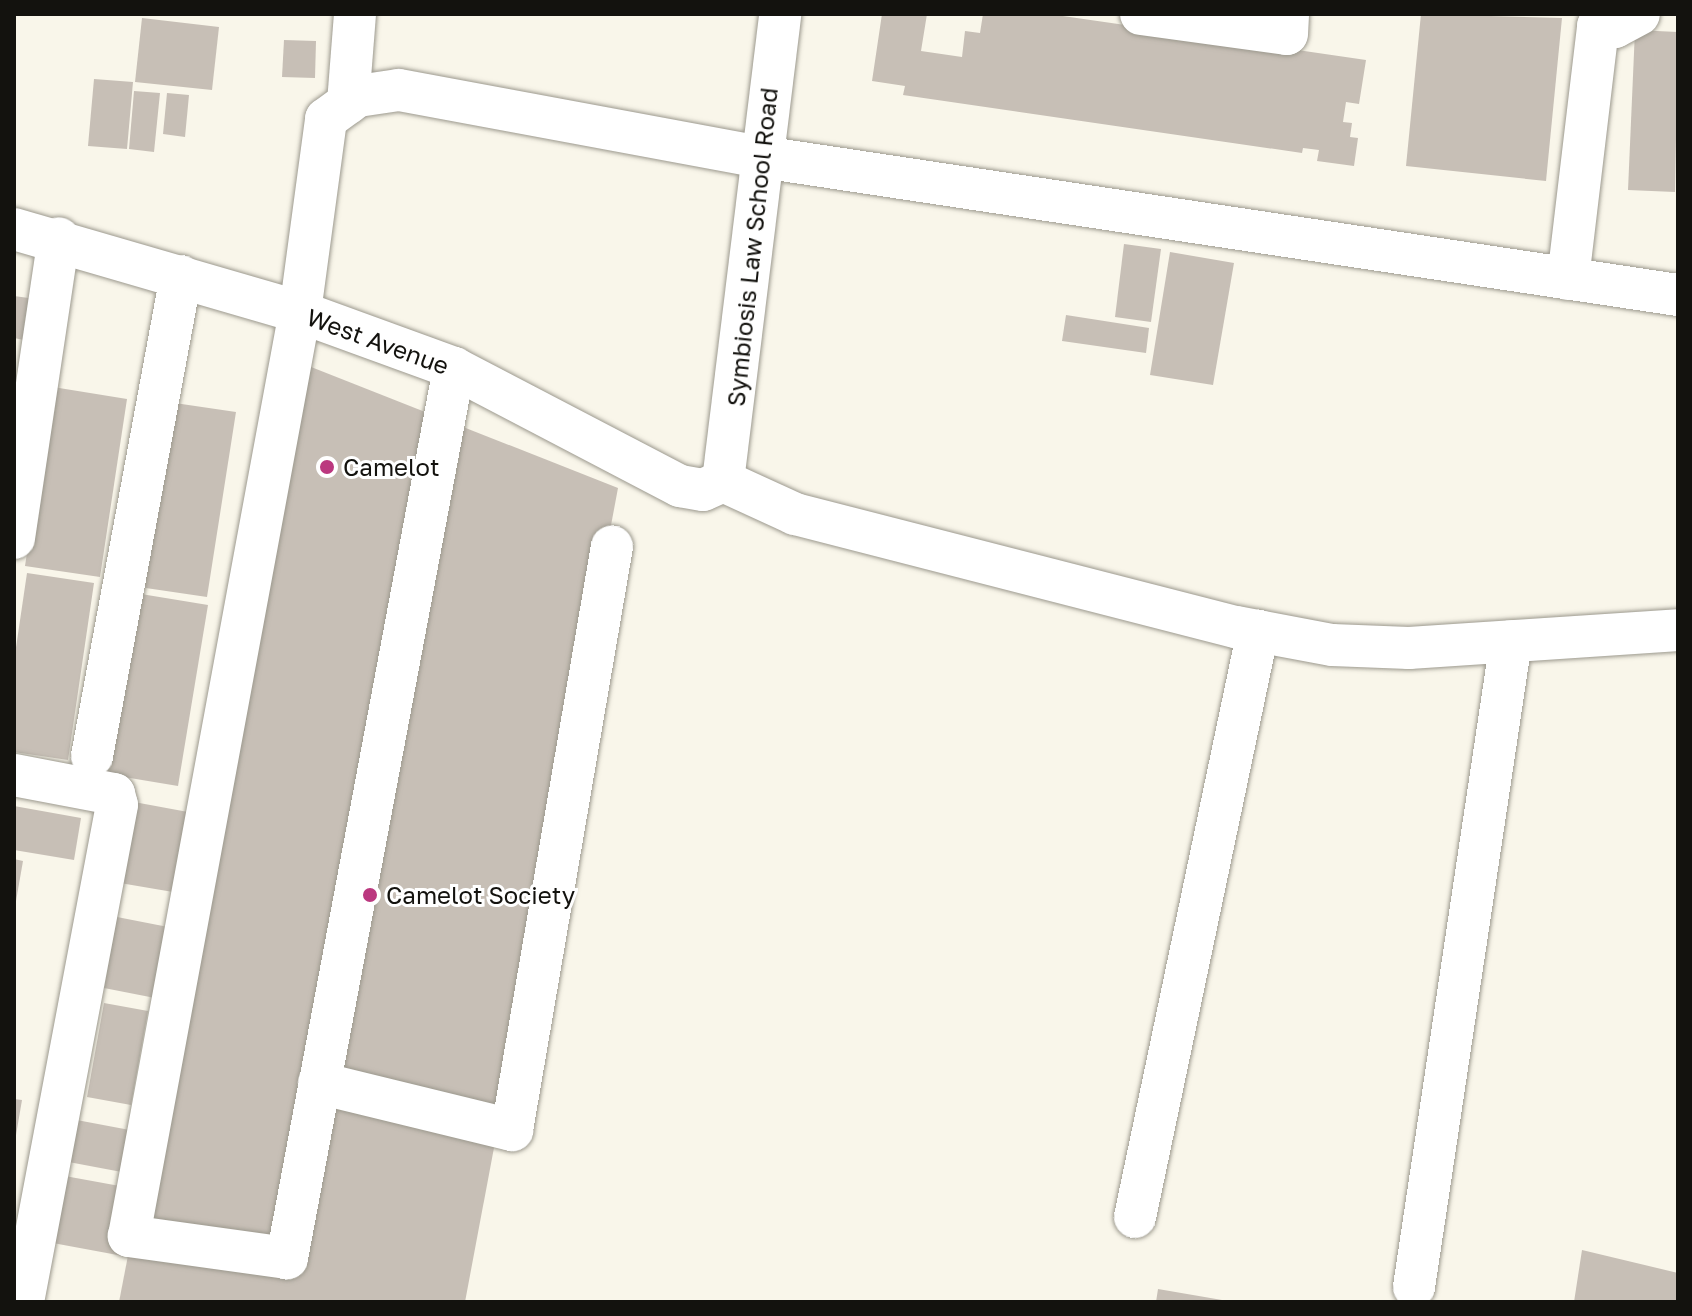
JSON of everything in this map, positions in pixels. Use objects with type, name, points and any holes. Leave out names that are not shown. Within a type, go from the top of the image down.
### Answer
[{"type":"street","points":[[348,103],[355,14]]},
{"type":"street","name":"Symbiosis Law School Road","points":[[723,481],[780,14]]},
{"type":"street","points":[[1141,14],[1192,18],[1287,34],[1288,14]]},
{"type":"street","points":[[1568,279],[1598,26],[1615,27],[1639,14]]},
{"type":"street","points":[[454,368],[287,1258],[129,1236],[300,312],[326,119],[358,96],[399,90],[762,157],[1678,295]]},
{"type":"street","name":"West Avenue","points":[[14,229],[59,238],[300,312],[454,368],[680,486],[703,490],[723,481]]},
{"type":"street","points":[[14,538],[59,238]]},
{"type":"street","points":[[92,756],[181,276]]},
{"type":"street","points":[[723,481],[795,514],[1258,631],[1332,645],[1378,647],[1678,630]]},
{"type":"street","points":[[319,1083],[512,1130],[612,546]]},
{"type":"street","points":[[1135,1217],[1258,631]]},
{"type":"street","points":[[1414,1287],[1511,641]]},
{"type":"street","points":[[14,775],[114,794],[117,805],[23,1302]]},
{"type":"building","points":[[882,14],[927,14],[921,51],[962,57],[965,31],[980,33],[983,14],[1049,14],[1366,60],[1359,104],[1346,102],[1343,122],[1352,123],[1350,137],[1358,138],[1354,166],[1317,161],[1319,150],[1303,148],[1302,153],[903,95],[905,86],[872,81]]},
{"type":"building","points":[[1421,14],[1562,18],[1546,181],[1406,166]]},
{"type":"building","points":[[142,18],[219,27],[212,90],[135,82]]},
{"type":"building","points":[[1635,30],[1678,32],[1675,192],[1628,190]]},
{"type":"building","points":[[284,40],[316,41],[315,78],[282,77]]},
{"type":"building","points":[[94,79],[133,82],[127,149],[88,146]]},
{"type":"building","points":[[134,91],[160,93],[154,152],[129,149]]},
{"type":"building","points":[[167,93],[189,95],[185,137],[163,134]]},
{"type":"building","points":[[1124,244],[1161,249],[1151,322],[1115,317]]},
{"type":"building","points":[[1170,252],[1234,263],[1213,385],[1150,375]]},
{"type":"building","points":[[14,296],[36,299],[29,341],[14,338]]},
{"type":"building","points":[[1066,315],[1149,328],[1146,353],[1062,341]]},
{"type":"building","name":"Camelot Society","points":[[301,363],[618,488],[465,1302],[119,1302]]},
{"type":"building","points":[[53,387],[127,399],[100,577],[25,566]]},
{"type":"building","points":[[168,402],[236,412],[207,597],[139,587]]},
{"type":"building","points":[[27,573],[94,583],[68,760],[14,752],[14,661]]},
{"type":"building","points":[[135,593],[208,605],[178,786],[106,774]]},
{"type":"building","points":[[134,802],[188,812],[173,892],[120,883]]},
{"type":"building","points":[[14,806],[81,818],[74,860],[14,850]]},
{"type":"building","points":[[14,859],[23,861],[16,901],[14,901]]},
{"type":"building","points":[[117,917],[168,927],[155,998],[104,988]]},
{"type":"building","points":[[104,1003],[148,1011],[131,1105],[87,1097]]},
{"type":"building","points":[[14,1099],[22,1100],[16,1135],[14,1135]]},
{"type":"building","points":[[66,1118],[135,1131],[127,1173],[58,1160]]},
{"type":"building","points":[[54,1174],[136,1189],[123,1256],[42,1241]]},
{"type":"building","points":[[1582,1250],[1678,1273],[1678,1302],[1574,1302]]},
{"type":"building","points":[[1158,1289],[1222,1300],[1222,1302],[1156,1302]]},
{"type":"place","name":"Camelot","points":[[327,467]]},
{"type":"place","name":"Camelot Society","points":[[370,895]]}]
